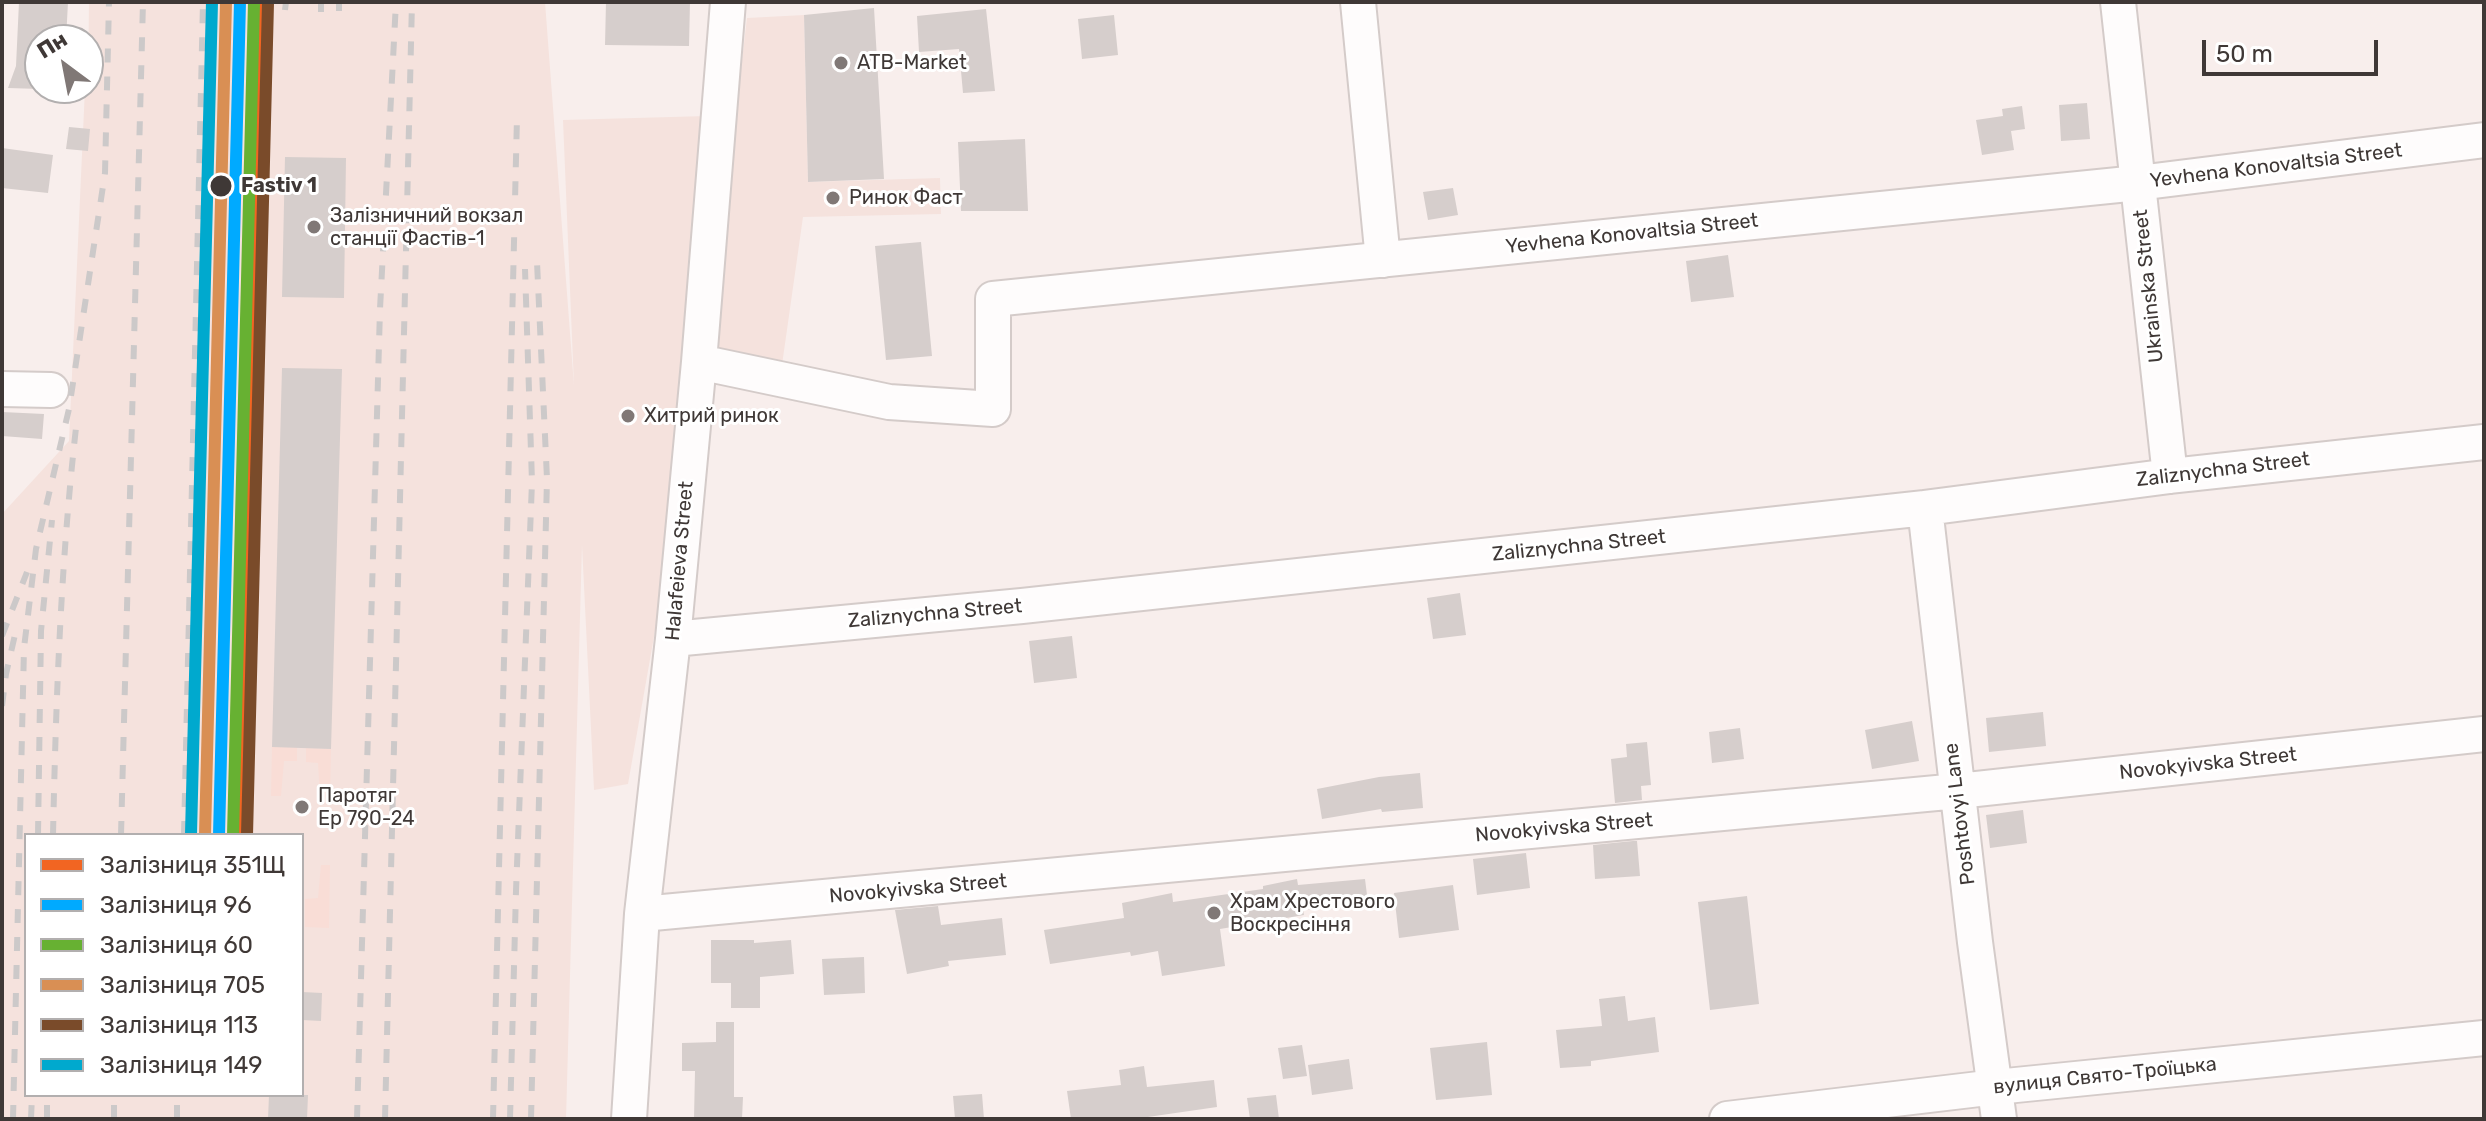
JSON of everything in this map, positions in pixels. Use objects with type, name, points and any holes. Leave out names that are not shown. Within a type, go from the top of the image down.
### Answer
[{"type":"street","name":"Halafeieva Street","points":[[629,1119],[642,914],[673,639],[728,2]]},
{"type":"street","points":[[1358,2],[1383,260]]},
{"type":"street","name":"Ukrainska Street","points":[[2118,2],[2170,476]]},
{"type":"street","name":"Yevhena Konovaltsia Street","points":[[699,362],[889,402],[993,409],[993,299],[2138,183],[2484,140]]},
{"type":"street","points":[[2,389],[51,390]]},
{"type":"street","name":"Zaliznychna Street","points":[[673,639],[1038,605],[1925,508],[2170,476],[2484,442]]},
{"type":"street","name":"Poshtovyi Lane","points":[[1925,508],[1998,1103]]},
{"type":"street","name":"Novokyivska Street","points":[[642,914],[1958,791],[2484,734]]},
{"type":"street","name":"вулиця Свято-Троїцька","points":[[1727,1119],[1998,1103],[2484,1038]]},
{"type":"shaded area","points":[[89,2],[545,2],[574,386],[563,120],[707,116],[705,202],[655,631],[628,784],[594,790],[582,545],[566,1119],[2,1119],[2,514],[69,441],[84,104],[104,104],[104,24],[89,24]]},
{"type":"shaded area","name":"Ринок Фаст","points":[[804,15],[808,182],[940,178],[941,214],[803,217],[780,379],[706,364],[747,18]]},
{"type":"shaded area","points":[[272,747],[297,747],[297,761],[284,761],[281,796],[271,796]]},
{"type":"shaded area","points":[[306,748],[331,749],[330,798],[320,797],[318,763],[306,762]]},
{"type":"shaded area","points":[[321,865],[330,865],[329,928],[305,927],[305,899],[318,898]]},
{"type":"building","points":[[19,2],[68,2],[67,24],[24,24],[24,88],[8,88],[16,66]]},
{"type":"building","points":[[606,2],[690,2],[689,46],[605,45]]},
{"type":"building","name":"ATB-Market","points":[[874,8],[884,179],[808,182],[804,15]]},
{"type":"building","points":[[986,9],[995,91],[963,93],[959,49],[919,52],[917,16]]},
{"type":"building","points":[[1114,15],[1118,55],[1082,59],[1078,19]]},
{"type":"building","points":[[2087,103],[2090,139],[2061,141],[2059,105]]},
{"type":"building","points":[[2022,106],[2025,129],[2011,131],[2014,150],[1982,155],[1976,120],[2003,116],[2002,109]]},
{"type":"building","points":[[69,127],[90,129],[88,151],[66,149]]},
{"type":"building","points":[[1025,139],[1028,211],[961,211],[958,142]]},
{"type":"building","points":[[2,148],[53,155],[48,193],[2,188]]},
{"type":"building","name":"Залізничний вокзал станції Фастів-1","points":[[285,157],[346,158],[344,298],[282,297]]},
{"type":"building","points":[[1453,188],[1458,215],[1428,220],[1423,192]]},
{"type":"building","points":[[921,242],[932,356],[886,360],[875,246]]},
{"type":"building","points":[[1728,255],[1734,297],[1691,302],[1686,261]]},
{"type":"building","points":[[282,368],[342,369],[331,749],[272,747]]},
{"type":"building","points":[[2,412],[44,414],[42,439],[2,436]]},
{"type":"building","points":[[1460,593],[1466,635],[1433,639],[1427,598]]},
{"type":"building","points":[[1072,636],[1077,678],[1034,683],[1029,641]]},
{"type":"building","points":[[2043,712],[2046,746],[1989,752],[1986,718]]},
{"type":"building","points":[[1912,721],[1919,761],[1872,769],[1865,730]]},
{"type":"building","points":[[1740,728],[1744,759],[1712,763],[1709,732]]},
{"type":"building","points":[[1647,742],[1651,785],[1641,786],[1642,800],[1615,803],[1611,759],[1627,757],[1626,744]]},
{"type":"building","points":[[1420,773],[1423,808],[1382,812],[1381,809],[1322,819],[1317,789]]},
{"type":"building","points":[[2023,810],[2027,843],[1990,848],[1986,815]]},
{"type":"building","points":[[1637,841],[1640,876],[1595,879],[1593,845]]},
{"type":"building","points":[[1526,853],[1530,888],[1477,895],[1473,859]]},
{"type":"building","points":[[1297,879],[1298,885],[1365,879],[1368,903],[1303,910],[1304,915],[1220,929],[1225,966],[1162,976],[1158,951],[1050,964],[1044,930],[1124,918],[1122,903],[1172,893],[1173,902],[1263,889],[1263,886]]},
{"type":"building","points":[[1453,885],[1459,930],[1399,938],[1394,893]]},
{"type":"building","points":[[1747,896],[1759,1004],[1710,1010],[1698,902]]},
{"type":"building","points":[[938,906],[941,925],[1002,918],[1006,955],[948,961],[949,966],[907,974],[895,910]]},
{"type":"building","points":[[711,940],[754,940],[754,943],[791,940],[794,974],[760,977],[760,1008],[731,1008],[731,983],[711,983]]},
{"type":"building","points":[[864,957],[865,993],[824,995],[822,959]]},
{"type":"building","points":[[304,992],[322,993],[321,1021],[304,1020]]},
{"type":"building","points":[[1625,996],[1628,1021],[1655,1017],[1659,1052],[1591,1061],[1591,1066],[1560,1068],[1556,1030],[1602,1026],[1599,999]]},
{"type":"building","points":[[716,1022],[734,1022],[734,1097],[743,1097],[742,1119],[694,1119],[695,1071],[682,1071],[682,1043],[716,1042]]},
{"type":"building","points":[[1487,1042],[1492,1095],[1436,1100],[1430,1048]]},
{"type":"building","points":[[1302,1045],[1307,1076],[1283,1079],[1278,1048]]},
{"type":"building","points":[[1349,1059],[1353,1089],[1312,1095],[1308,1065]]},
{"type":"building","points":[[1144,1066],[1147,1087],[1214,1080],[1217,1107],[1134,1119],[1071,1119],[1067,1091],[1121,1085],[1119,1070]]},
{"type":"building","points":[[982,1094],[984,1119],[955,1119],[953,1096]]},
{"type":"building","points":[[308,1095],[307,1119],[268,1119],[269,1097]]},
{"type":"building","points":[[1276,1095],[1279,1119],[1250,1119],[1247,1098]]},
{"type":"railway","points":[[13,1119],[24,648],[36,549],[69,409],[105,173],[109,2]]},
{"type":"railway","points":[[121,833],[143,2]]},
{"type":"railway","points":[[184,833],[203,2]]},
{"type":"railway","points":[[285,10],[286,2]]},
{"type":"railway","points":[[321,2],[321,12]]},
{"type":"railway","points":[[339,2],[339,11]]},
{"type":"railway","points":[[357,1119],[380,309],[396,2]]},
{"type":"railway","points":[[385,1119],[412,2]]},
{"type":"railway","points":[[493,1119],[517,117]]},
{"type":"railway","points":[[531,1119],[547,479],[537,262]]},
{"type":"railway","points":[[510,1119],[532,482],[525,269]]},
{"type":"railway","points":[[53,833],[60,627],[77,419]]},
{"type":"railway","points":[[38,833],[41,631],[52,520]]},
{"type":"railway","points":[[2,636],[27,572]]},
{"type":"railway","points":[[2,706],[17,626]]},
{"type":"railway","points":[[31,1119],[32,1097]]},
{"type":"railway","points":[[47,1097],[47,1119]]},
{"type":"railway","points":[[114,1097],[114,1119]]},
{"type":"railway","points":[[177,1097],[177,1119]]},
{"type":"rail line","name":"149","points":[[191,833],[212,2]]},
{"type":"rail line","name":"705","points":[[205,833],[226,2]]},
{"type":"rail line","name":"96","points":[[219,833],[240,2]]},
{"type":"rail line","name":"60","points":[[233,833],[254,2]]},
{"type":"rail line","name":"351Щ","points":[[237,833],[260,2]]},
{"type":"rail line","name":"113","points":[[247,833],[268,3]]},
{"type":"place","name":"ATB-Market","points":[[841,63]]},
{"type":"place","name":"Fastiv 1","points":[[221,186]]},
{"type":"place","name":"Ринок Фаст","points":[[833,198]]},
{"type":"place","name":"Залізничний вокзал станції Фастів-1","points":[[314,227]]},
{"type":"place","name":"Хитрий ринок","points":[[628,416]]},
{"type":"place","name":"Паротяг Ер 790-24","points":[[302,807]]},
{"type":"place","name":"Храм Хрестового Воскресіння","points":[[1214,913]]}]
